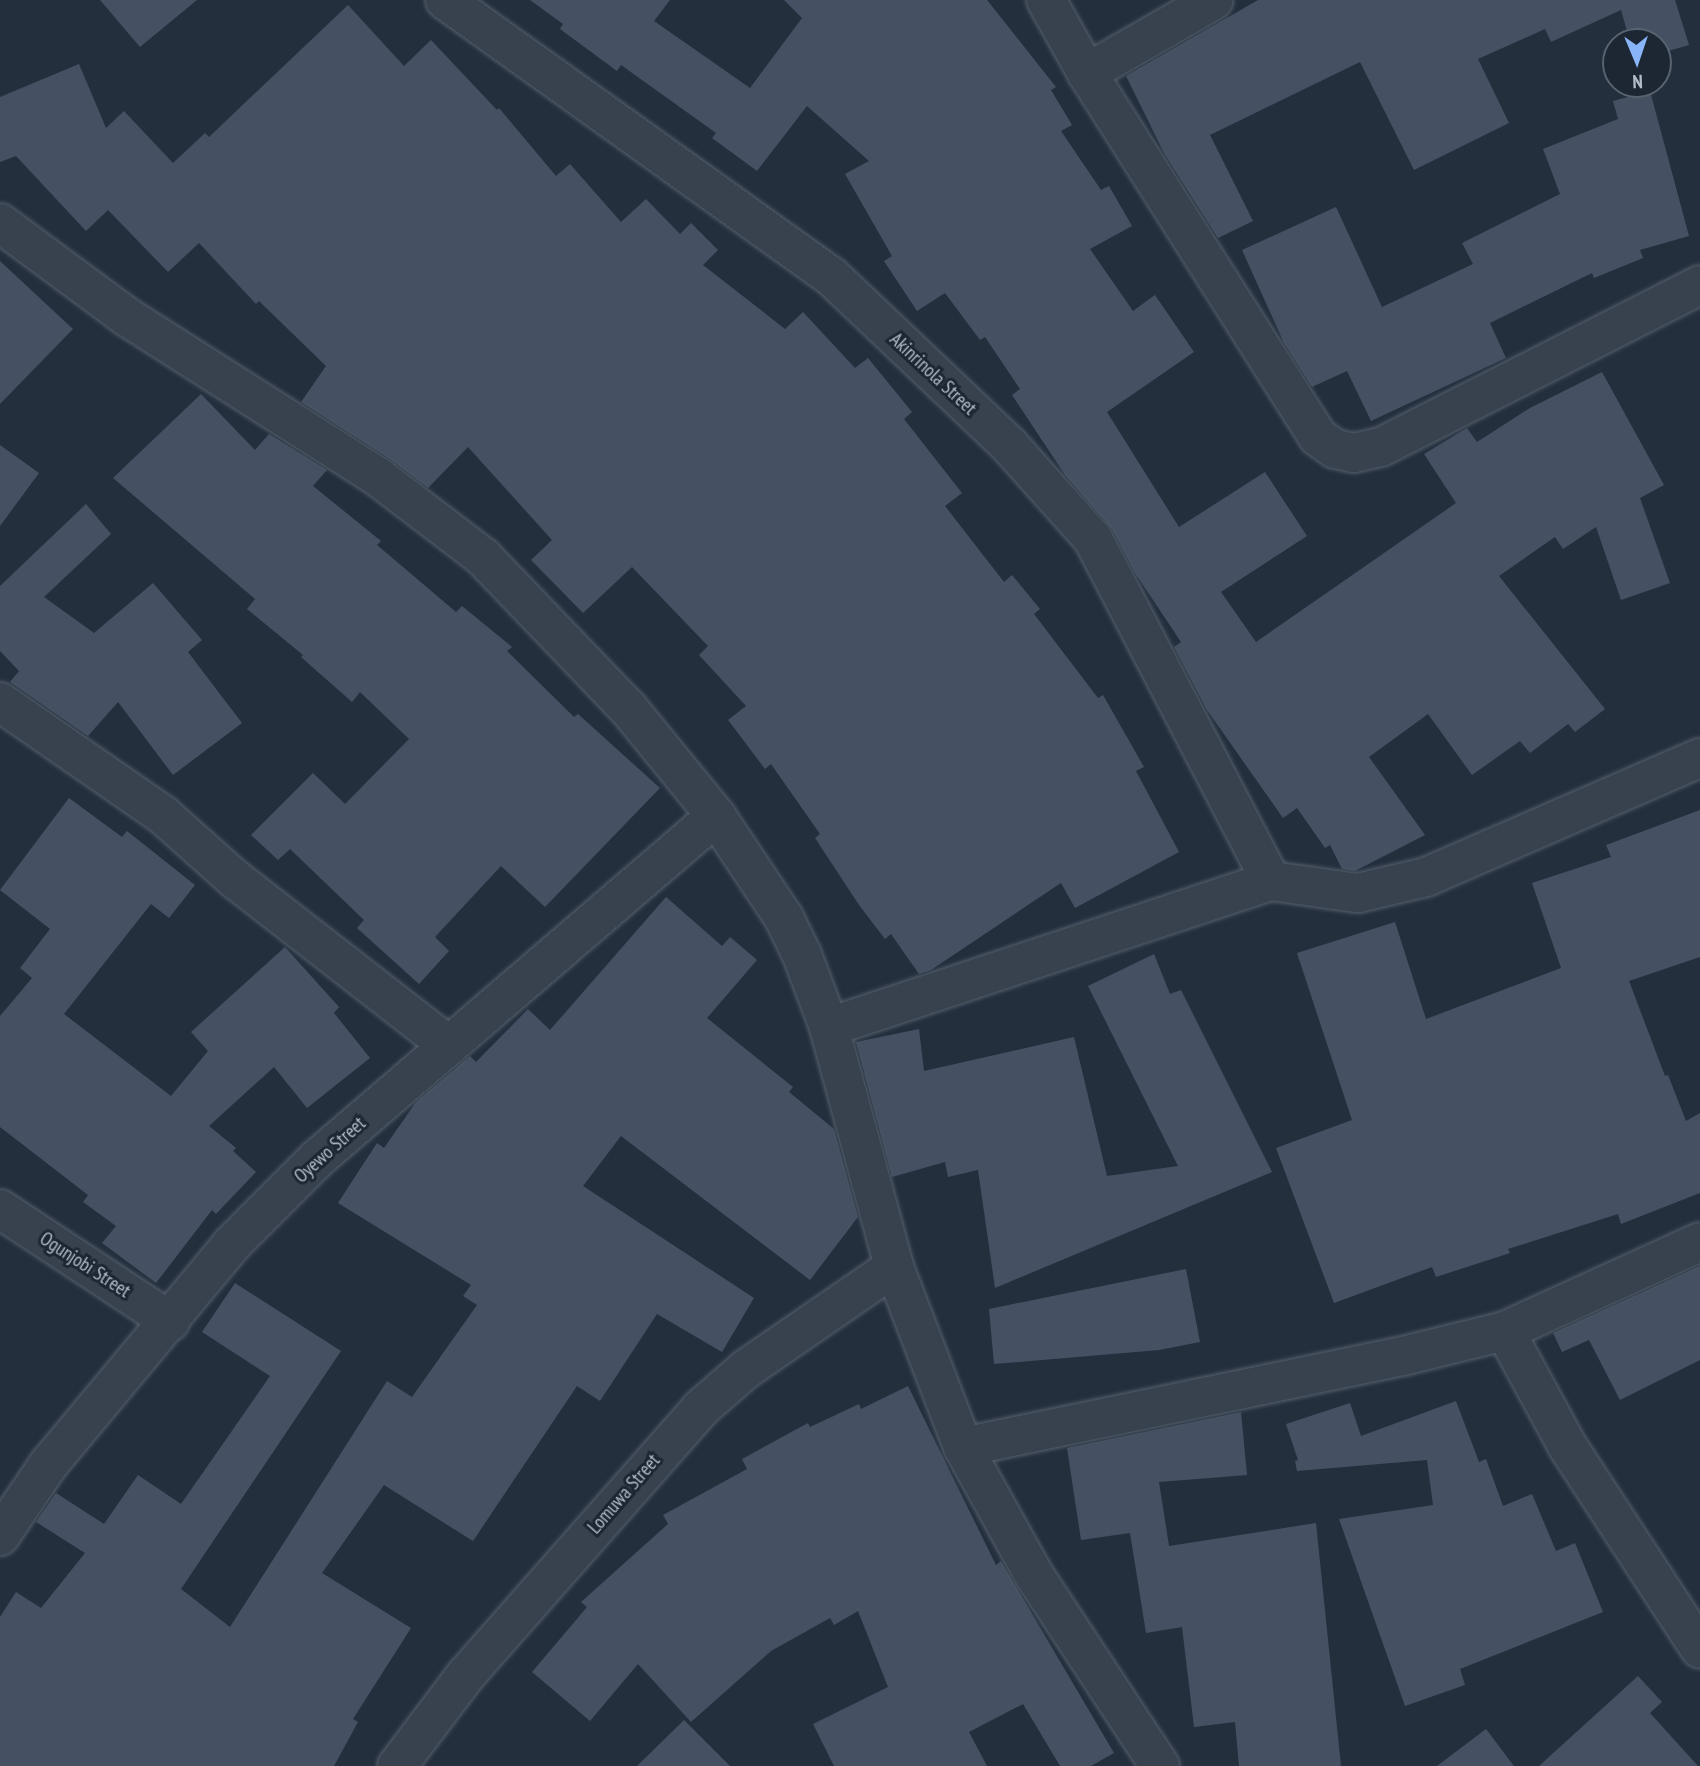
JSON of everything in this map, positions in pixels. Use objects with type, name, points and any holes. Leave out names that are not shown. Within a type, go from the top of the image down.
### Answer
[{"type":"street","name":"Akinrinola Street","points":[[445,0],[831,275],[1009,445],[1093,539],[1271,881]]},
{"type":"street","points":[[1046,0],[1087,72],[1318,437],[1335,449],[1354,453],[1381,447],[1700,285]]},
{"type":"street","points":[[1087,72],[1214,0]]},
{"type":"street","points":[[0,223],[127,317],[378,477],[483,557],[628,708],[716,816],[784,918],[829,1027],[894,1268],[963,1447],[1034,1575],[1160,1766]]},
{"type":"street","points":[[0,702],[163,815],[236,880],[449,1046]]},
{"type":"street","points":[[829,1027],[1271,881],[1358,893],[1426,877],[1700,758]]},
{"type":"street","name":"Oyewo Street","points":[[0,1536],[48,1465],[232,1244],[318,1158],[716,816]]},
{"type":"street","name":"Ogunjobi Street","points":[[0,1209],[170,1321]]},
{"type":"street","points":[[963,1447],[1403,1356],[1505,1331],[1700,1242]]},
{"type":"street","name":"Lomuwa Street","points":[[397,1766],[465,1676],[700,1409],[746,1369],[894,1268]]},
{"type":"street","points":[[1505,1331],[1568,1447],[1700,1649]]},
{"type":"building","points":[[100,0],[197,0],[140,47]]},
{"type":"building","points":[[530,0],[670,0],[654,21],[750,88],[802,18],[784,0],[987,0],[1056,87],[1051,90],[1072,125],[1061,131],[1101,190],[1109,186],[1132,226],[1090,249],[1133,311],[1155,295],[1194,352],[1107,412],[1179,527],[1265,472],[1307,536],[1221,592],[1256,642],[1456,503],[1424,454],[1467,428],[1477,442],[1530,408],[1602,372],[1664,485],[1640,498],[1670,583],[1621,600],[1596,527],[1563,549],[1555,537],[1499,576],[1605,709],[1575,732],[1568,724],[1530,753],[1520,741],[1472,775],[1428,714],[1369,757],[1425,835],[1355,871],[1342,869],[1330,845],[1325,848],[1297,808],[1283,818],[1207,710],[1174,647],[1181,642],[1135,573],[1112,529],[1065,475],[1012,395],[1020,389],[985,337],[980,340],[945,293],[917,311],[884,261],[892,256],[845,174],[869,161],[807,106],[757,171],[712,138],[716,133],[621,65],[617,71],[560,29],[563,24]]},
{"type":"building","points":[[1258,0],[1675,0],[1689,45],[1672,50],[1672,28],[1626,28],[1621,10],[1551,42],[1545,29],[1478,59],[1509,123],[1414,170],[1360,62],[1210,135],[1253,221],[1218,238],[1164,153],[1126,76]]},
{"type":"building","points":[[348,5],[404,66],[431,40],[497,110],[499,108],[556,176],[570,164],[621,222],[646,199],[680,234],[691,223],[718,250],[703,265],[785,329],[803,312],[855,368],[868,358],[912,412],[904,419],[962,493],[945,506],[1004,582],[1012,575],[1040,609],[1034,614],[1098,698],[1103,695],[1144,767],[1136,771],[1179,852],[1075,908],[1061,883],[931,970],[919,974],[891,934],[885,939],[859,905],[815,838],[820,834],[771,764],[765,769],[728,720],[746,706],[699,655],[708,646],[632,567],[583,613],[531,560],[552,540],[468,447],[428,488],[390,459],[301,402],[326,366],[259,301],[256,304],[199,243],[168,272],[108,210],[86,231],[16,156],[0,162],[0,97],[79,64],[106,128],[124,111],[173,163],[205,133],[209,137]]},
{"type":"building","points":[[1624,98],[1652,98],[1689,236],[1640,250],[1643,258],[1594,278],[1592,273],[1490,323],[1506,358],[1371,421],[1347,371],[1312,387],[1284,343],[1242,250],[1336,207],[1382,307],[1473,264],[1462,243],[1560,194],[1543,149],[1618,119],[1613,101]]},
{"type":"building","points":[[0,261],[73,329],[0,404]]},
{"type":"building","points":[[201,394],[255,450],[269,434],[327,470],[313,486],[381,541],[377,545],[456,612],[462,606],[512,647],[507,651],[574,717],[578,714],[660,788],[545,907],[501,866],[435,937],[449,951],[419,984],[357,928],[364,920],[290,849],[278,860],[251,835],[313,773],[345,804],[409,739],[360,692],[352,702],[301,657],[303,655],[247,609],[255,599],[113,478]]},
{"type":"building","points":[[0,445],[39,473],[0,526]]},
{"type":"building","points":[[86,504],[111,534],[44,597],[94,633],[153,583],[202,640],[188,652],[242,723],[173,775],[118,702],[88,736],[10,682],[19,671],[0,651],[0,586]]},
{"type":"building","points":[[69,798],[122,837],[127,831],[195,885],[169,918],[151,904],[64,1014],[171,1096],[208,1051],[191,1032],[285,947],[339,1007],[334,1013],[370,1058],[307,1108],[274,1067],[209,1126],[236,1148],[233,1151],[256,1172],[216,1214],[212,1210],[156,1283],[102,1243],[116,1226],[83,1202],[88,1195],[0,1127],[0,1016],[32,978],[20,968],[50,929],[0,890]]},
{"type":"building","points":[[1700,810],[1700,957],[1629,981],[1665,1076],[1668,1075],[1686,1121],[1700,1113],[1700,1193],[1621,1224],[1618,1214],[1508,1249],[1510,1253],[1436,1277],[1432,1267],[1334,1303],[1276,1148],[1352,1120],[1297,953],[1395,922],[1426,1019],[1561,968],[1532,883],[1611,857],[1606,845]]},
{"type":"building","points":[[666,897],[722,946],[730,937],[757,960],[707,1018],[793,1087],[789,1092],[834,1129],[858,1217],[810,1280],[621,1136],[583,1186],[754,1298],[722,1352],[657,1314],[600,1401],[577,1386],[473,1541],[384,1485],[322,1573],[411,1628],[353,1719],[358,1722],[334,1766],[0,1766],[0,1617],[16,1592],[41,1608],[85,1553],[36,1522],[56,1493],[104,1524],[138,1475],[181,1504],[270,1376],[202,1332],[235,1283],[341,1351],[181,1589],[230,1627],[387,1381],[412,1397],[477,1305],[463,1296],[471,1285],[338,1203],[377,1143],[384,1148],[416,1102],[470,1056],[476,1062],[528,1009],[550,1030]]},
{"type":"building","points":[[1154,954],[1170,994],[1181,990],[1272,1172],[995,1288],[978,1170],[948,1177],[945,1162],[892,1177],[856,1042],[919,1029],[924,1071],[1074,1037],[1107,1176],[1178,1166],[1088,986]]},
{"type":"building","points":[[1700,1266],[1700,1360],[1620,1400],[1589,1340],[1562,1352],[1553,1333]]},
{"type":"building","points":[[1186,1269],[1200,1342],[1159,1350],[994,1364],[989,1309]]},
{"type":"building","points":[[908,1386],[996,1565],[1001,1561],[1114,1753],[1091,1766],[1060,1766],[1023,1704],[969,1732],[987,1766],[834,1766],[813,1724],[888,1687],[858,1611],[834,1625],[830,1618],[771,1651],[691,1722],[638,1664],[590,1721],[532,1672],[587,1607],[581,1602],[668,1524],[663,1515],[747,1469],[742,1459],[808,1423],[810,1427],[859,1404],[861,1409]]},
{"type":"building","points":[[1456,1401],[1479,1462],[1486,1459],[1503,1506],[1532,1494],[1556,1551],[1575,1543],[1603,1612],[1460,1669],[1465,1685],[1405,1706],[1339,1519],[1433,1505],[1427,1460],[1297,1471],[1295,1461],[1298,1460],[1286,1424],[1350,1403],[1361,1436]]},
{"type":"building","points":[[1241,1412],[1247,1475],[1159,1482],[1169,1546],[1316,1523],[1341,1766],[1239,1766],[1235,1722],[1194,1727],[1182,1627],[1146,1633],[1130,1533],[1081,1540],[1067,1448]]},
{"type":"building","points":[[1638,1676],[1662,1702],[1650,1713],[1698,1766],[1539,1766]]},
{"type":"building","points":[[684,1720],[730,1766],[637,1766]]},
{"type":"building","points":[[1486,1729],[1514,1766],[1437,1766]]}]
